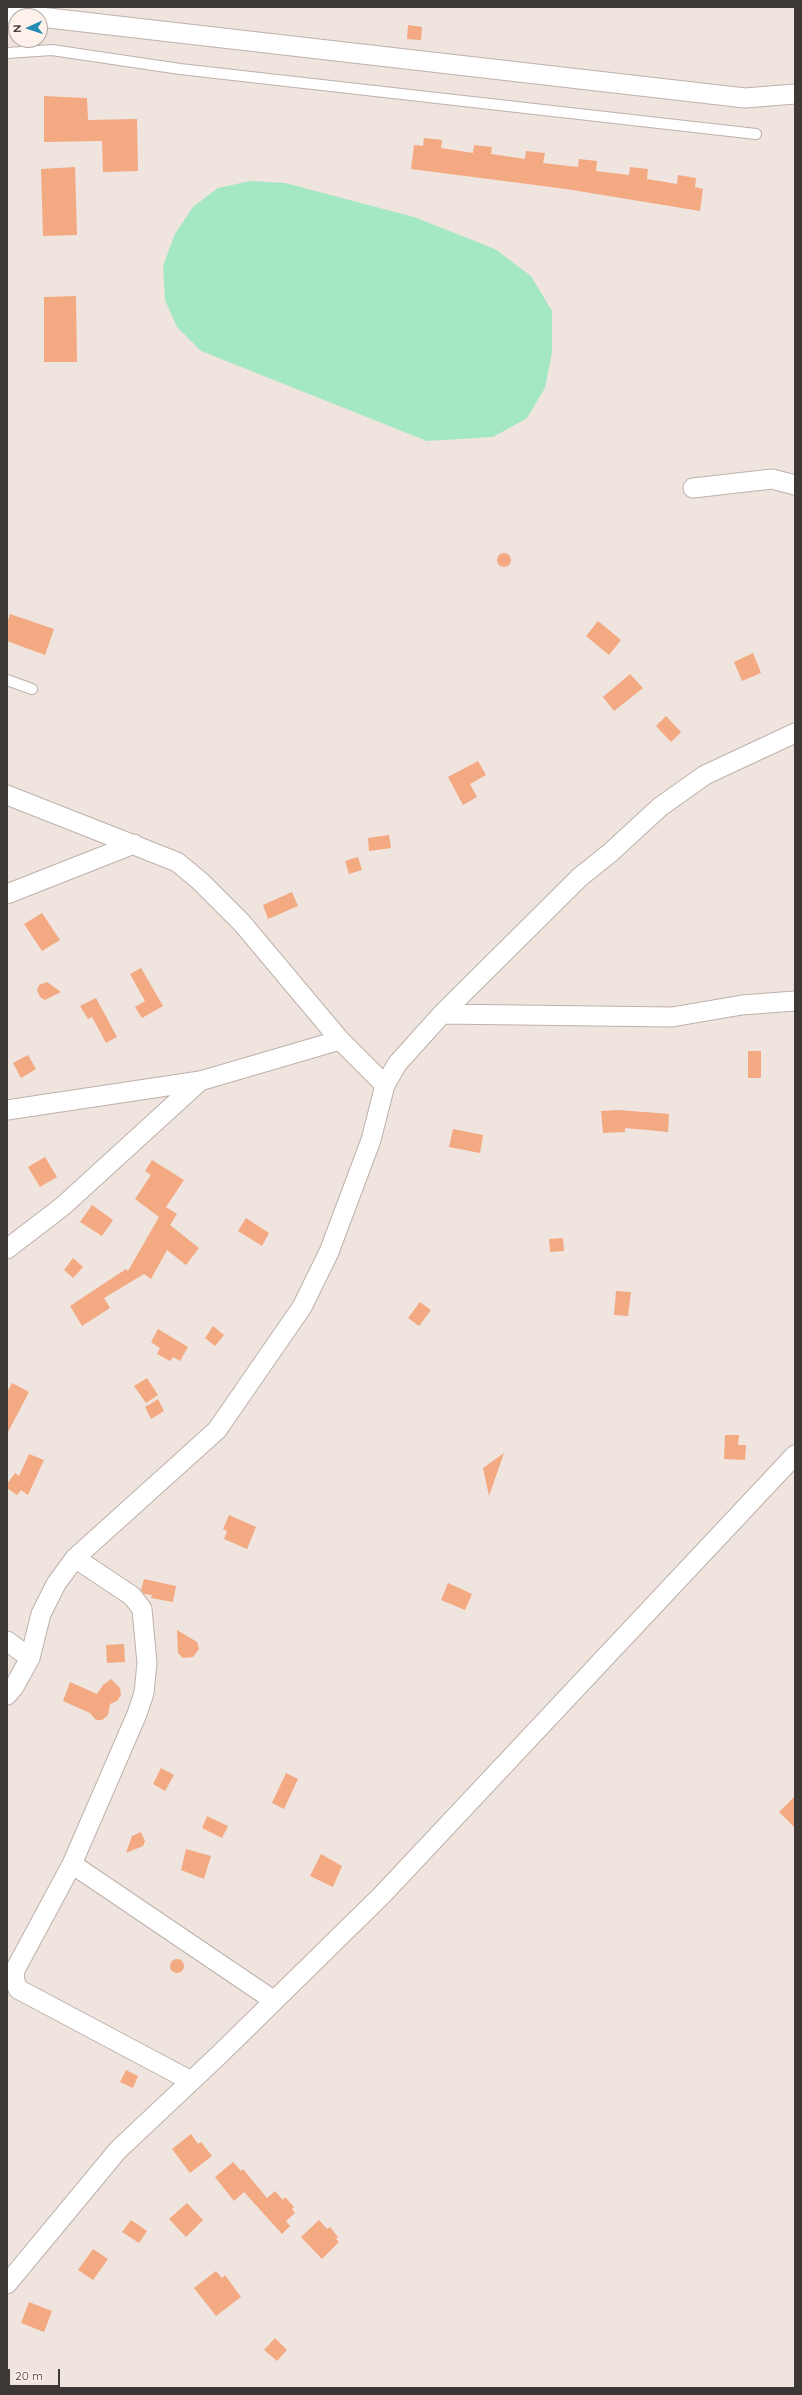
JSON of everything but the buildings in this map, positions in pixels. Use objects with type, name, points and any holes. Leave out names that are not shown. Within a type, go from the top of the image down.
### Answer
[{"type":"street","points":[[48,18],[745,98],[795,94]]},
{"type":"street","points":[[693,488],[772,479],[785,481],[795,485]]},
{"type":"street","points":[[7,1695],[30,1658],[41,1614],[56,1584],[75,1558],[218,1430],[302,1307],[329,1252],[371,1140],[385,1086],[397,1064],[442,1014],[580,877],[680,791],[705,775],[795,733]]},
{"type":"street","points":[[7,795],[177,862],[215,895],[293,982],[340,1040],[385,1086]]},
{"type":"street","points":[[7,894],[134,844]]},
{"type":"street","points":[[442,1014],[672,1017],[742,1005],[795,1002]]},
{"type":"street","points":[[7,1110],[200,1082],[340,1040]]},
{"type":"street","points":[[7,1249],[63,1206],[200,1082]]},
{"type":"street","points":[[7,2284],[118,2150],[382,1895],[795,1455]]},
{"type":"street","points":[[75,1558],[138,1601],[142,1609],[146,1663],[144,1693],[138,1714],[72,1864],[14,1972],[15,1981],[18,1989],[191,2081]]},
{"type":"street","points":[[7,1641],[30,1658]]},
{"type":"street","points":[[72,1864],[273,2000]]},
{"type":"lane","points":[[7,53],[52,50],[180,69],[756,134]]},
{"type":"lane","points":[[7,680],[32,689]]},
{"type":"green space","points":[[250,181],[285,183],[414,217],[495,249],[531,276],[552,311],[552,352],[545,388],[527,418],[493,437],[427,441],[201,351],[177,327],[165,300],[163,266],[175,234],[193,207],[218,188]]}]
